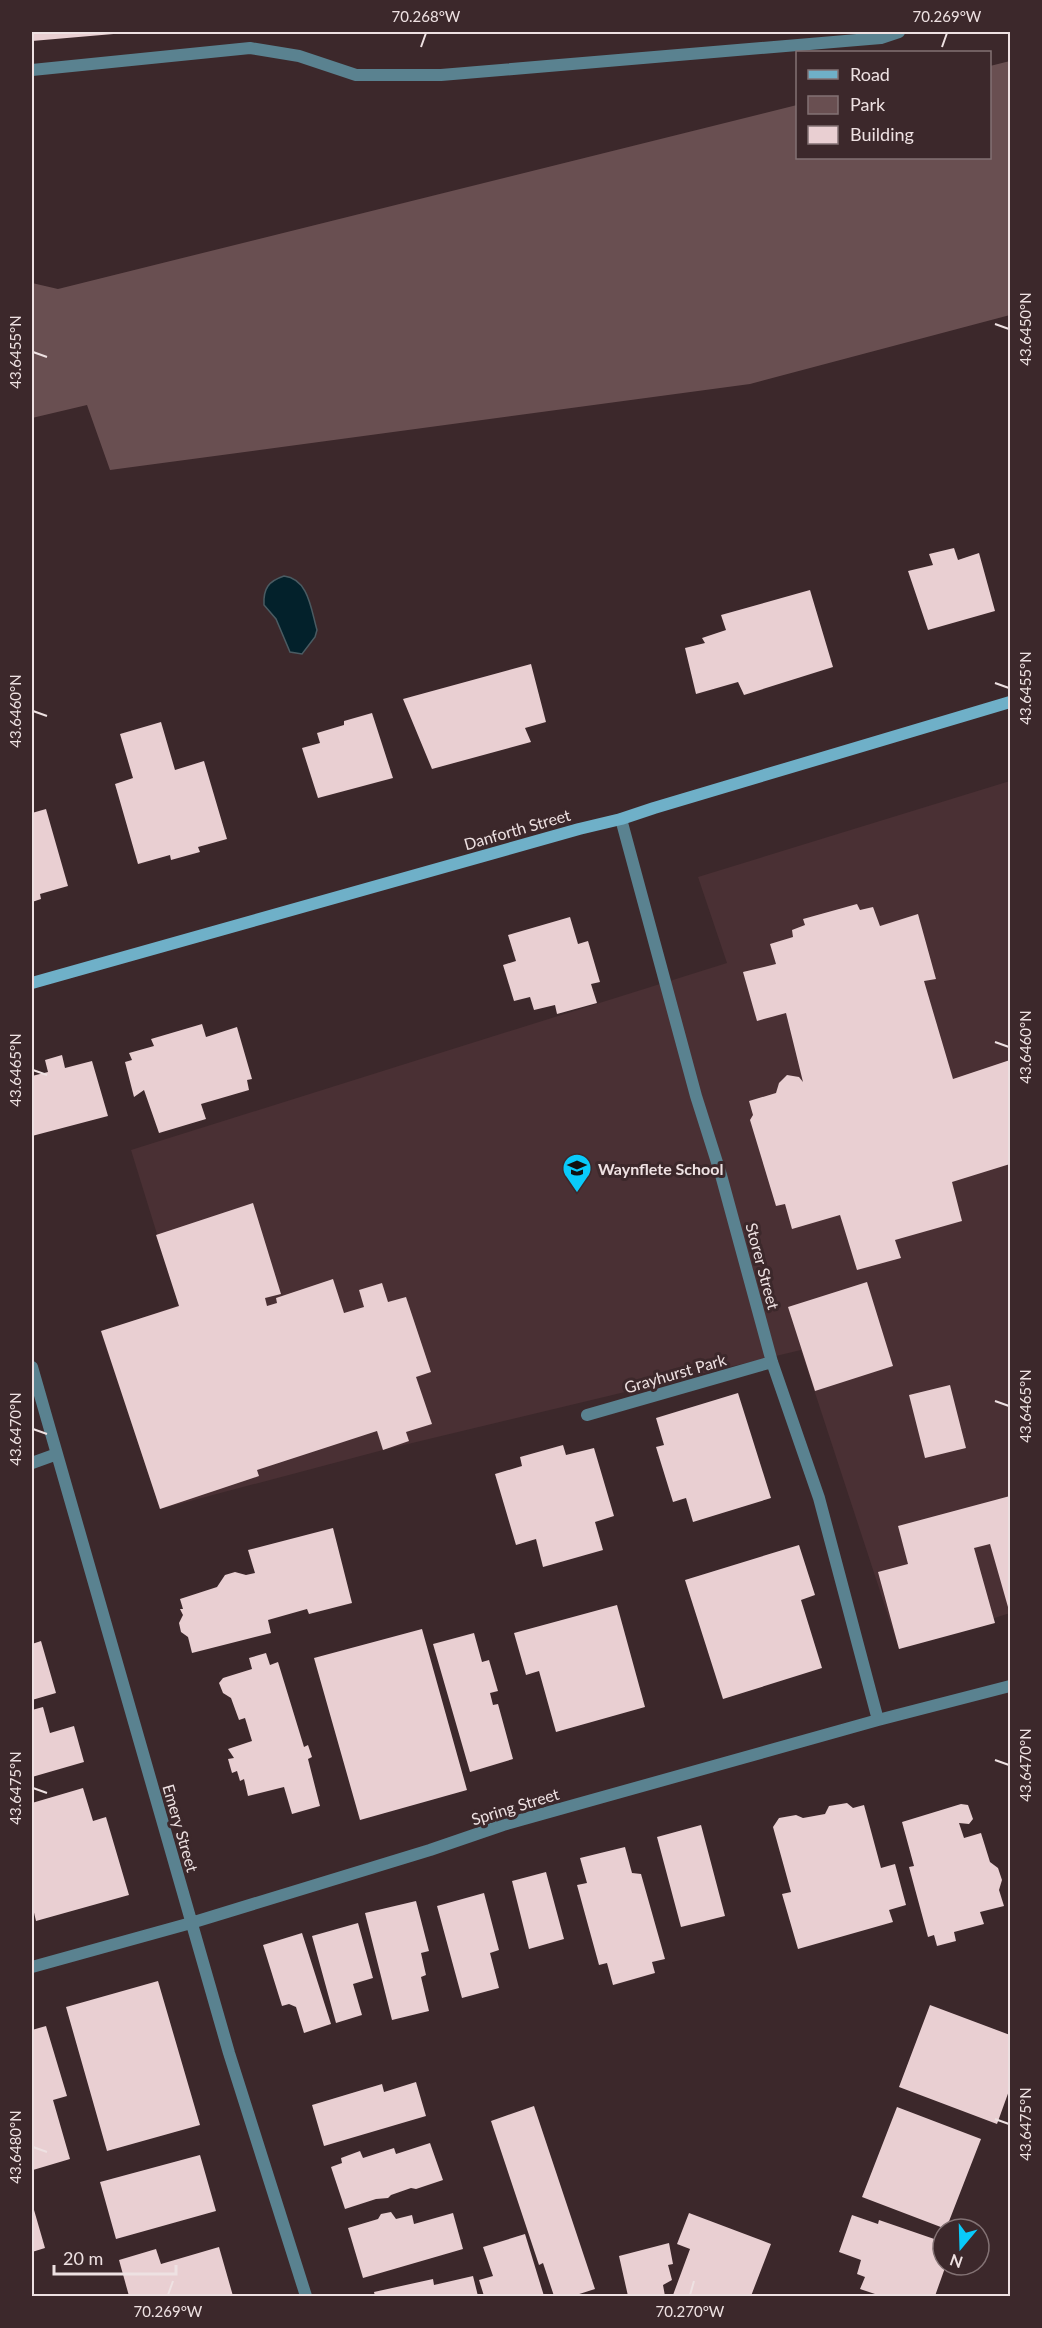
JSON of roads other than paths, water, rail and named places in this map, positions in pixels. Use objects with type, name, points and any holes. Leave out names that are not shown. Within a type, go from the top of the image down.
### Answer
[{"type":"street","points":[[32,70],[250,48],[299,56],[356,75],[441,75],[881,38],[899,32]]},
{"type":"street","name":"Danforth Street","points":[[32,983],[621,819],[1011,702]]},
{"type":"street","name":"Storer Street","points":[[621,819],[696,1096],[721,1175],[772,1362],[819,1498],[878,1720]]},
{"type":"street","name":"Grayhurst Park","points":[[587,1415],[772,1362]]},
{"type":"street","name":"Emery Street","points":[[32,1367],[229,2053],[306,2296]]},
{"type":"street","points":[[32,1463],[57,1454]]},
{"type":"street","name":"Spring Street","points":[[32,1967],[191,1923],[430,1850],[503,1825],[878,1720],[1011,1686]]},
{"type":"water","points":[[284,576],[292,578],[304,589],[311,605],[317,630],[315,637],[302,654],[290,652],[276,619],[264,605],[268,586],[274,580]]},
{"type":"place","name":"Waynflete School","points":[[577,1194]]}]
